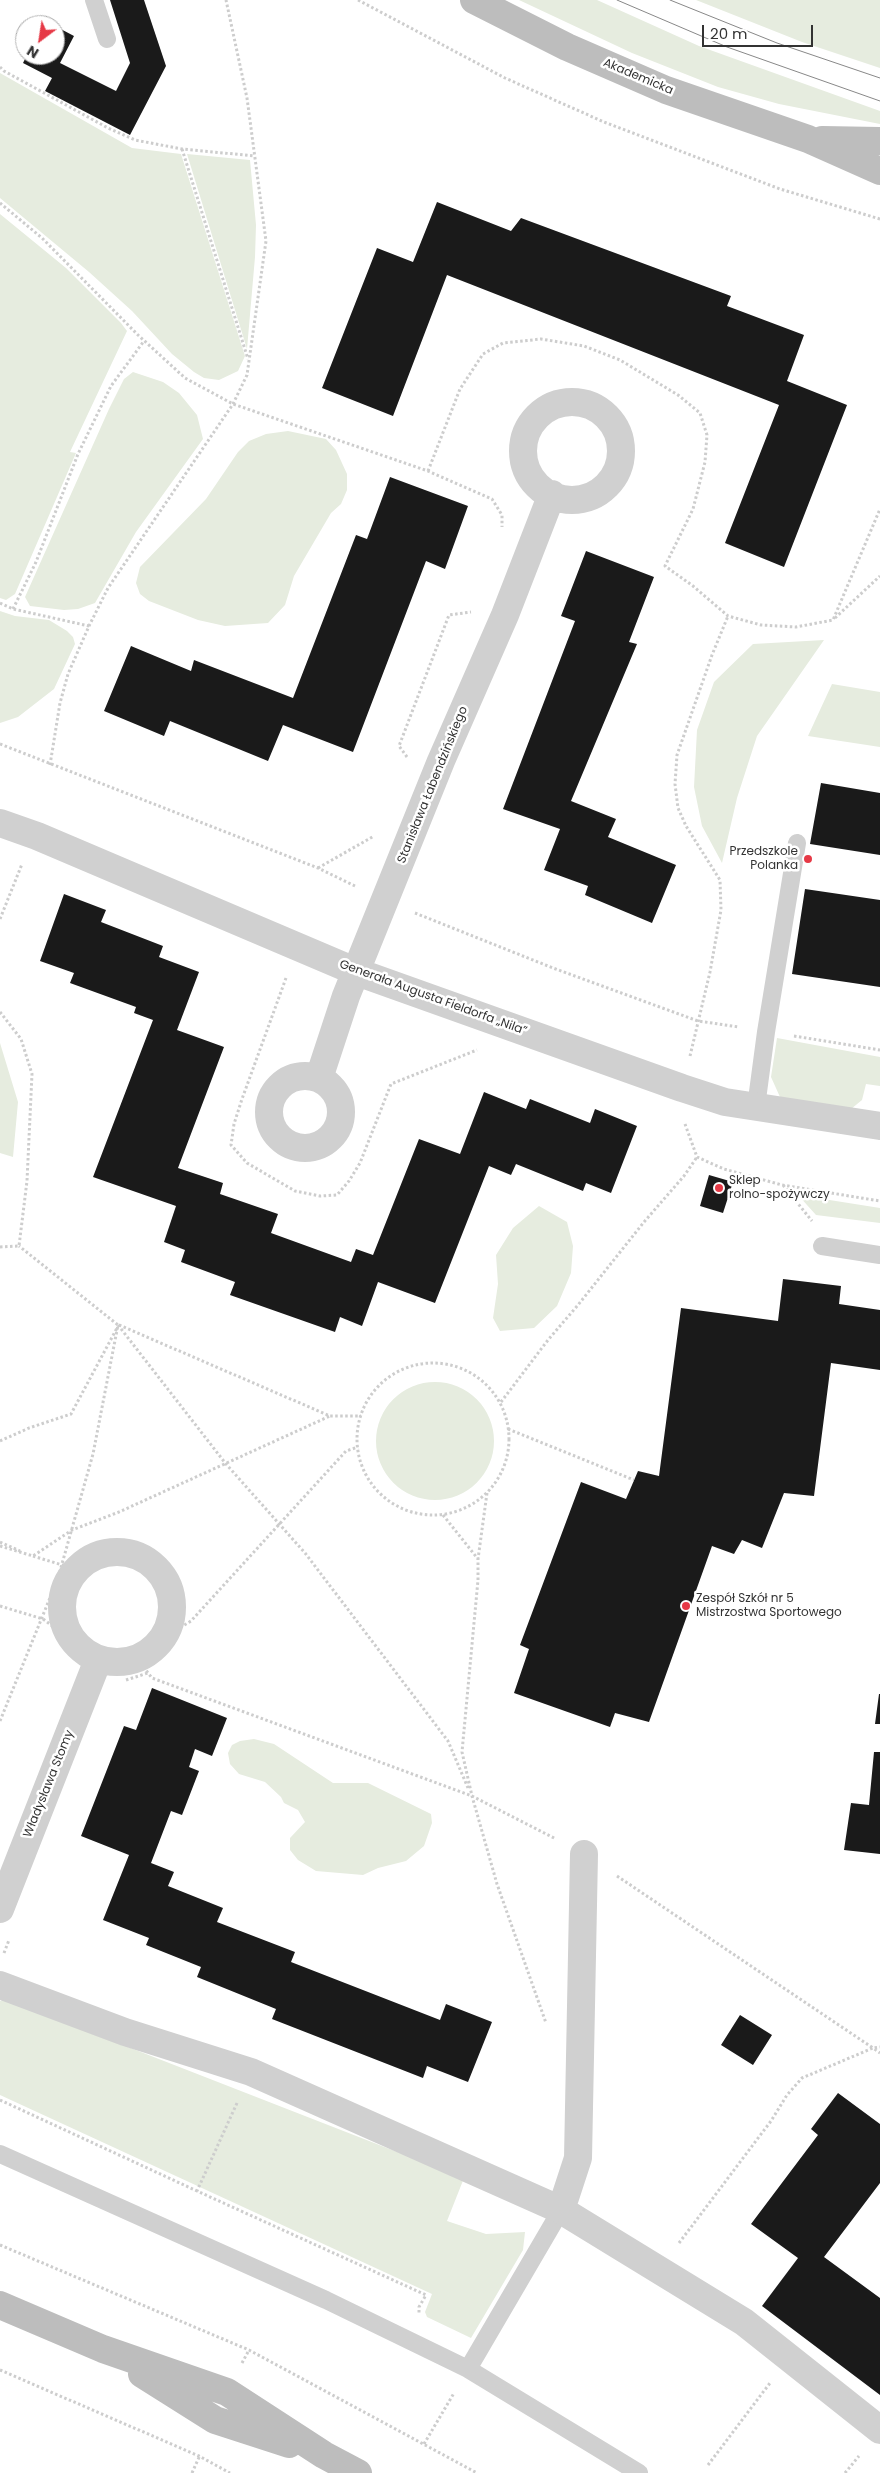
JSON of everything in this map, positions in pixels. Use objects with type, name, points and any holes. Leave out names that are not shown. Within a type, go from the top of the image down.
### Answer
[{"type":"street","name":"Akademicka","points":[[474,0],[558,42],[666,90],[808,139],[880,171]]},
{"type":"street","name":"Akademicka","points":[[808,139],[880,141]]},
{"type":"street","name":"Stanisława Łabendzińskiego","points":[[319,1078],[346,996],[386,902],[441,761],[505,615],[552,494]]},
{"type":"street","name":"Generała Augusta Fieldorfa „Nila”","points":[[0,823],[37,836],[357,972],[682,1088],[725,1102],[880,1126]]},
{"type":"street","points":[[120,1552],[134,1555],[152,1564],[162,1575],[171,1596],[171,1620],[163,1638],[150,1652],[137,1659],[118,1663],[98,1660],[84,1653],[70,1639],[63,1621],[61,1603],[71,1565],[101,1554],[120,1552]]},
{"type":"street","name":"Władysława Stomy","points":[[0,1909],[98,1660]]},
{"type":"street","points":[[561,2210],[578,2158],[584,1854]]},
{"type":"street","points":[[0,1984],[124,2032],[251,2072],[561,2210],[744,2322],[880,2430]]},
{"type":"street","points":[[0,2305],[102,2349],[215,2420],[324,2455],[358,2473]]},
{"type":"lane","points":[[94,0],[108,39]]},
{"type":"lane","points":[[756,1107],[766,1032],[797,844]]},
{"type":"lane","points":[[822,1246],[880,1255]]},
{"type":"lane","points":[[0,2154],[326,2300],[468,2369],[639,2473]]},
{"type":"lane","points":[[468,2369],[561,2210]]},
{"type":"path","points":[[50,765],[60,703],[68,674],[108,588],[233,404],[247,375],[266,241],[247,98],[226,0]]},
{"type":"path","points":[[358,0],[505,78],[604,122],[780,189],[880,219]]},
{"type":"path","points":[[0,67],[4,71],[108,128],[135,140],[182,148],[255,156]]},
{"type":"path","points":[[182,148],[249,362]]},
{"type":"path","points":[[0,203],[42,238],[144,341],[185,378],[233,404],[428,471],[492,499],[502,515],[502,531]]},
{"type":"path","points":[[428,471],[460,389],[482,354],[503,343],[541,339],[584,346],[620,360],[678,395],[700,413],[707,435],[706,462],[693,509],[665,566],[693,586],[728,616],[761,626],[796,627],[833,620],[880,576]]},
{"type":"path","points":[[13,609],[36,562],[78,454],[111,386],[144,341]]},
{"type":"path","points":[[833,620],[880,509]]},
{"type":"path","points":[[408,759],[399,746],[449,615],[471,612],[475,602]]},
{"type":"path","points":[[0,603],[13,609],[89,626]]},
{"type":"path","points":[[689,1062],[710,972],[721,910],[720,880],[686,826],[678,808],[674,784],[677,755],[712,655],[728,616]]},
{"type":"path","points":[[0,744],[318,868],[386,902],[553,968],[698,1021],[880,1050]]},
{"type":"path","points":[[318,868],[368,840],[380,830]]},
{"type":"path","points":[[0,920],[25,857],[37,836]]},
{"type":"path","points":[[0,1012],[21,1039],[32,1074],[27,1180],[19,1246]]},
{"type":"path","points":[[501,1402],[548,1340],[684,1176],[697,1157]]},
{"type":"path","points":[[782,1185],[810,1217]]},
{"type":"path","points":[[0,1247],[19,1246],[118,1325],[226,1464],[305,1553],[448,1741],[472,1796]]},
{"type":"path","points":[[118,1325],[330,1416],[361,1416]]},
{"type":"path","points":[[0,1442],[29,1428],[71,1414],[118,1325]]},
{"type":"path","points":[[0,1721],[43,1619],[71,1565],[72,1530],[93,1454],[118,1325]]},
{"type":"path","points":[[434,1362],[454,1365],[472,1374],[488,1386],[501,1402],[508,1430],[508,1450],[501,1473],[487,1493],[467,1507],[444,1515],[419,1515],[396,1506],[376,1491],[363,1471],[356,1431],[368,1398],[380,1382],[396,1371],[415,1364],[434,1362]]},
{"type":"path","points":[[33,1556],[72,1530],[226,1464],[330,1416]]},
{"type":"path","points":[[508,1430],[634,1480]]},
{"type":"path","points":[[163,1638],[191,1621],[346,1452],[358,1447]]},
{"type":"path","points":[[487,1493],[478,1559],[478,1580],[462,1752],[472,1796],[497,1884],[547,2026]]},
{"type":"path","points":[[444,1515],[478,1559]]},
{"type":"path","points":[[0,1542],[33,1556]]},
{"type":"path","points":[[0,1546],[71,1565]]},
{"type":"path","points":[[0,1606],[43,1619],[70,1639]]},
{"type":"path","points":[[137,1659],[152,1678],[472,1796],[584,1854],[880,2053]]},
{"type":"path","points":[[659,2270],[729,2174],[771,2121],[787,2095],[802,2078],[873,2048],[880,2047]]},
{"type":"path","points":[[197,2192],[251,2072]]},
{"type":"path","points":[[0,2100],[426,2296],[419,2307],[420,2317]]},
{"type":"path","points":[[0,2245],[249,2350],[477,2473]]},
{"type":"path","points":[[424,2444],[468,2369]]},
{"type":"path","points":[[0,2370],[199,2456],[230,2473]]},
{"type":"path","points":[[708,2465],[756,2400]]},
{"type":"shaded area","points":[[519,0],[597,0],[699,46],[880,111],[880,124],[779,104],[718,87],[632,53]]},
{"type":"shaded area","points":[[696,0],[880,0],[880,68],[802,42]]},
{"type":"shaded area","points":[[0,73],[132,148],[181,154],[245,356],[238,371],[219,380],[204,378],[194,372],[172,354],[132,311],[89,272],[0,198]]},
{"type":"shaded area","points":[[187,154],[250,160],[256,225],[247,349]]},
{"type":"shaded area","points":[[0,214],[66,268],[127,331],[70,452],[76,453],[15,594],[6,600],[0,598]]},
{"type":"shaded area","points":[[133,372],[163,382],[179,393],[197,415],[203,439],[136,532],[95,603],[78,609],[64,610],[30,606],[25,597],[109,409],[124,379]]},
{"type":"shaded area","points":[[288,431],[326,439],[336,450],[347,474],[347,490],[341,504],[331,513],[294,576],[285,605],[268,623],[225,626],[198,620],[149,601],[140,594],[136,583],[140,567],[206,499],[238,452],[249,441],[266,434]]},
{"type":"shaded area","points":[[0,611],[15,616],[49,620],[67,631],[73,637],[75,644],[54,689],[18,717],[0,723]]},
{"type":"shaded area","points":[[824,640],[757,736],[737,798],[722,863],[702,826],[694,787],[697,730],[714,682],[753,644]]},
{"type":"shaded area","points":[[832,684],[880,692],[880,747],[808,736]]},
{"type":"shaded area","points":[[777,1038],[880,1057],[880,1086],[866,1084],[862,1100],[851,1109],[780,1097],[771,1077]]},
{"type":"shaded area","points":[[0,1043],[18,1102],[13,1157],[0,1153]]},
{"type":"shaded area","points":[[798,1195],[880,1208],[880,1223],[816,1215]]},
{"type":"shaded area","points":[[539,1206],[567,1222],[573,1246],[571,1273],[557,1306],[534,1328],[500,1331],[493,1318],[498,1284],[496,1255],[513,1228]]},
{"type":"shaded area","points":[[435,1382],[457,1387],[477,1399],[489,1419],[494,1441],[489,1463],[477,1483],[457,1495],[435,1500],[413,1495],[393,1483],[381,1463],[376,1441],[381,1419],[393,1399],[413,1387]]},
{"type":"shaded area","points":[[254,1739],[274,1744],[333,1783],[368,1783],[431,1814],[432,1823],[424,1846],[406,1861],[378,1868],[363,1875],[316,1871],[298,1860],[290,1850],[290,1838],[305,1822],[298,1810],[284,1803],[281,1797],[265,1782],[239,1774],[230,1764],[228,1753],[232,1745],[240,1741]]},
{"type":"shaded area","points":[[5,1999],[464,2178],[447,2221],[486,2234],[525,2232],[523,2250],[471,2338],[427,2317],[425,2312],[432,2294],[0,2095],[0,2001]]},
{"type":"building","points":[[110,0],[144,0],[166,66],[130,135],[45,91],[52,78],[27,65],[64,65],[116,91],[130,63]]},
{"type":"building","points":[[65,31],[74,36],[65,53]]},
{"type":"building","points":[[437,202],[511,231],[521,218],[731,296],[727,306],[804,335],[787,381],[847,405],[784,567],[725,543],[779,405],[447,275],[393,416],[322,388],[377,248],[413,262]]},
{"type":"building","points":[[390,477],[468,506],[445,569],[426,561],[353,752],[283,725],[268,761],[170,721],[164,736],[104,711],[131,646],[191,671],[194,660],[293,698],[356,535],[367,539]]},
{"type":"building","points":[[586,551],[654,577],[629,642],[637,644],[571,801],[616,819],[608,837],[676,865],[652,923],[585,895],[588,886],[544,870],[560,829],[503,809],[575,621],[561,616]]},
{"type":"building","points":[[821,783],[880,793],[880,855],[810,844]]},
{"type":"building","points":[[805,889],[880,900],[880,987],[792,974]]},
{"type":"building","points":[[64,894],[106,910],[101,922],[163,946],[159,957],[199,972],[177,1030],[224,1047],[178,1168],[223,1183],[220,1194],[278,1214],[271,1233],[351,1262],[356,1249],[373,1255],[419,1139],[460,1154],[484,1092],[526,1109],[530,1099],[590,1123],[595,1109],[637,1126],[611,1193],[586,1183],[583,1191],[516,1164],[511,1175],[489,1166],[435,1303],[378,1282],[362,1326],[340,1317],[335,1332],[230,1295],[235,1282],[181,1262],[185,1250],[164,1242],[176,1206],[93,1177],[153,1020],[134,1013],[136,1007],[70,983],[74,973],[40,961]]},
{"type":"building","points":[[709,1175],[733,1182],[723,1213],[700,1206]]},
{"type":"building","points":[[783,1279],[841,1286],[839,1304],[880,1310],[880,1370],[831,1363],[814,1496],[784,1493],[762,1548],[742,1540],[734,1554],[712,1546],[649,1722],[615,1713],[610,1727],[514,1693],[529,1649],[520,1645],[581,1482],[626,1499],[638,1471],[659,1476],[681,1308],[778,1321]]},
{"type":"building","points":[[152,1688],[227,1718],[212,1756],[195,1749],[189,1767],[199,1771],[182,1815],[171,1811],[151,1863],[174,1872],[168,1886],[223,1908],[217,1922],[295,1952],[291,1962],[440,2020],[446,2004],[492,2022],[468,2082],[427,2066],[423,2078],[272,2019],[276,2009],[197,1977],[201,1967],[146,1945],[149,1938],[103,1920],[129,1855],[81,1836],[124,1726],[136,1730]]},
{"type":"building","points":[[879,1694],[880,1724],[875,1724]]},
{"type":"building","points":[[874,1752],[880,1752],[880,1854],[844,1850],[851,1803],[869,1805]]},
{"type":"building","points":[[740,2015],[772,2035],[753,2065],[721,2045]]},
{"type":"building","points":[[838,2093],[880,2124],[880,2183],[824,2257],[880,2298],[880,2395],[762,2306],[798,2258],[751,2224],[818,2135],[811,2129]]},
{"type":"tram line","points":[[617,0],[727,47],[880,101]]},
{"type":"tram line","points":[[670,0],[777,43],[880,78]]},
{"type":"place","name":"Przedszkole Polanka","points":[[808,859]]},
{"type":"place","name":"Sklep rolno-spożywczy","points":[[719,1188]]},
{"type":"place","name":"Zespół Szkół nr 5 Mistrzostwa Sportowego","points":[[686,1606]]}]
